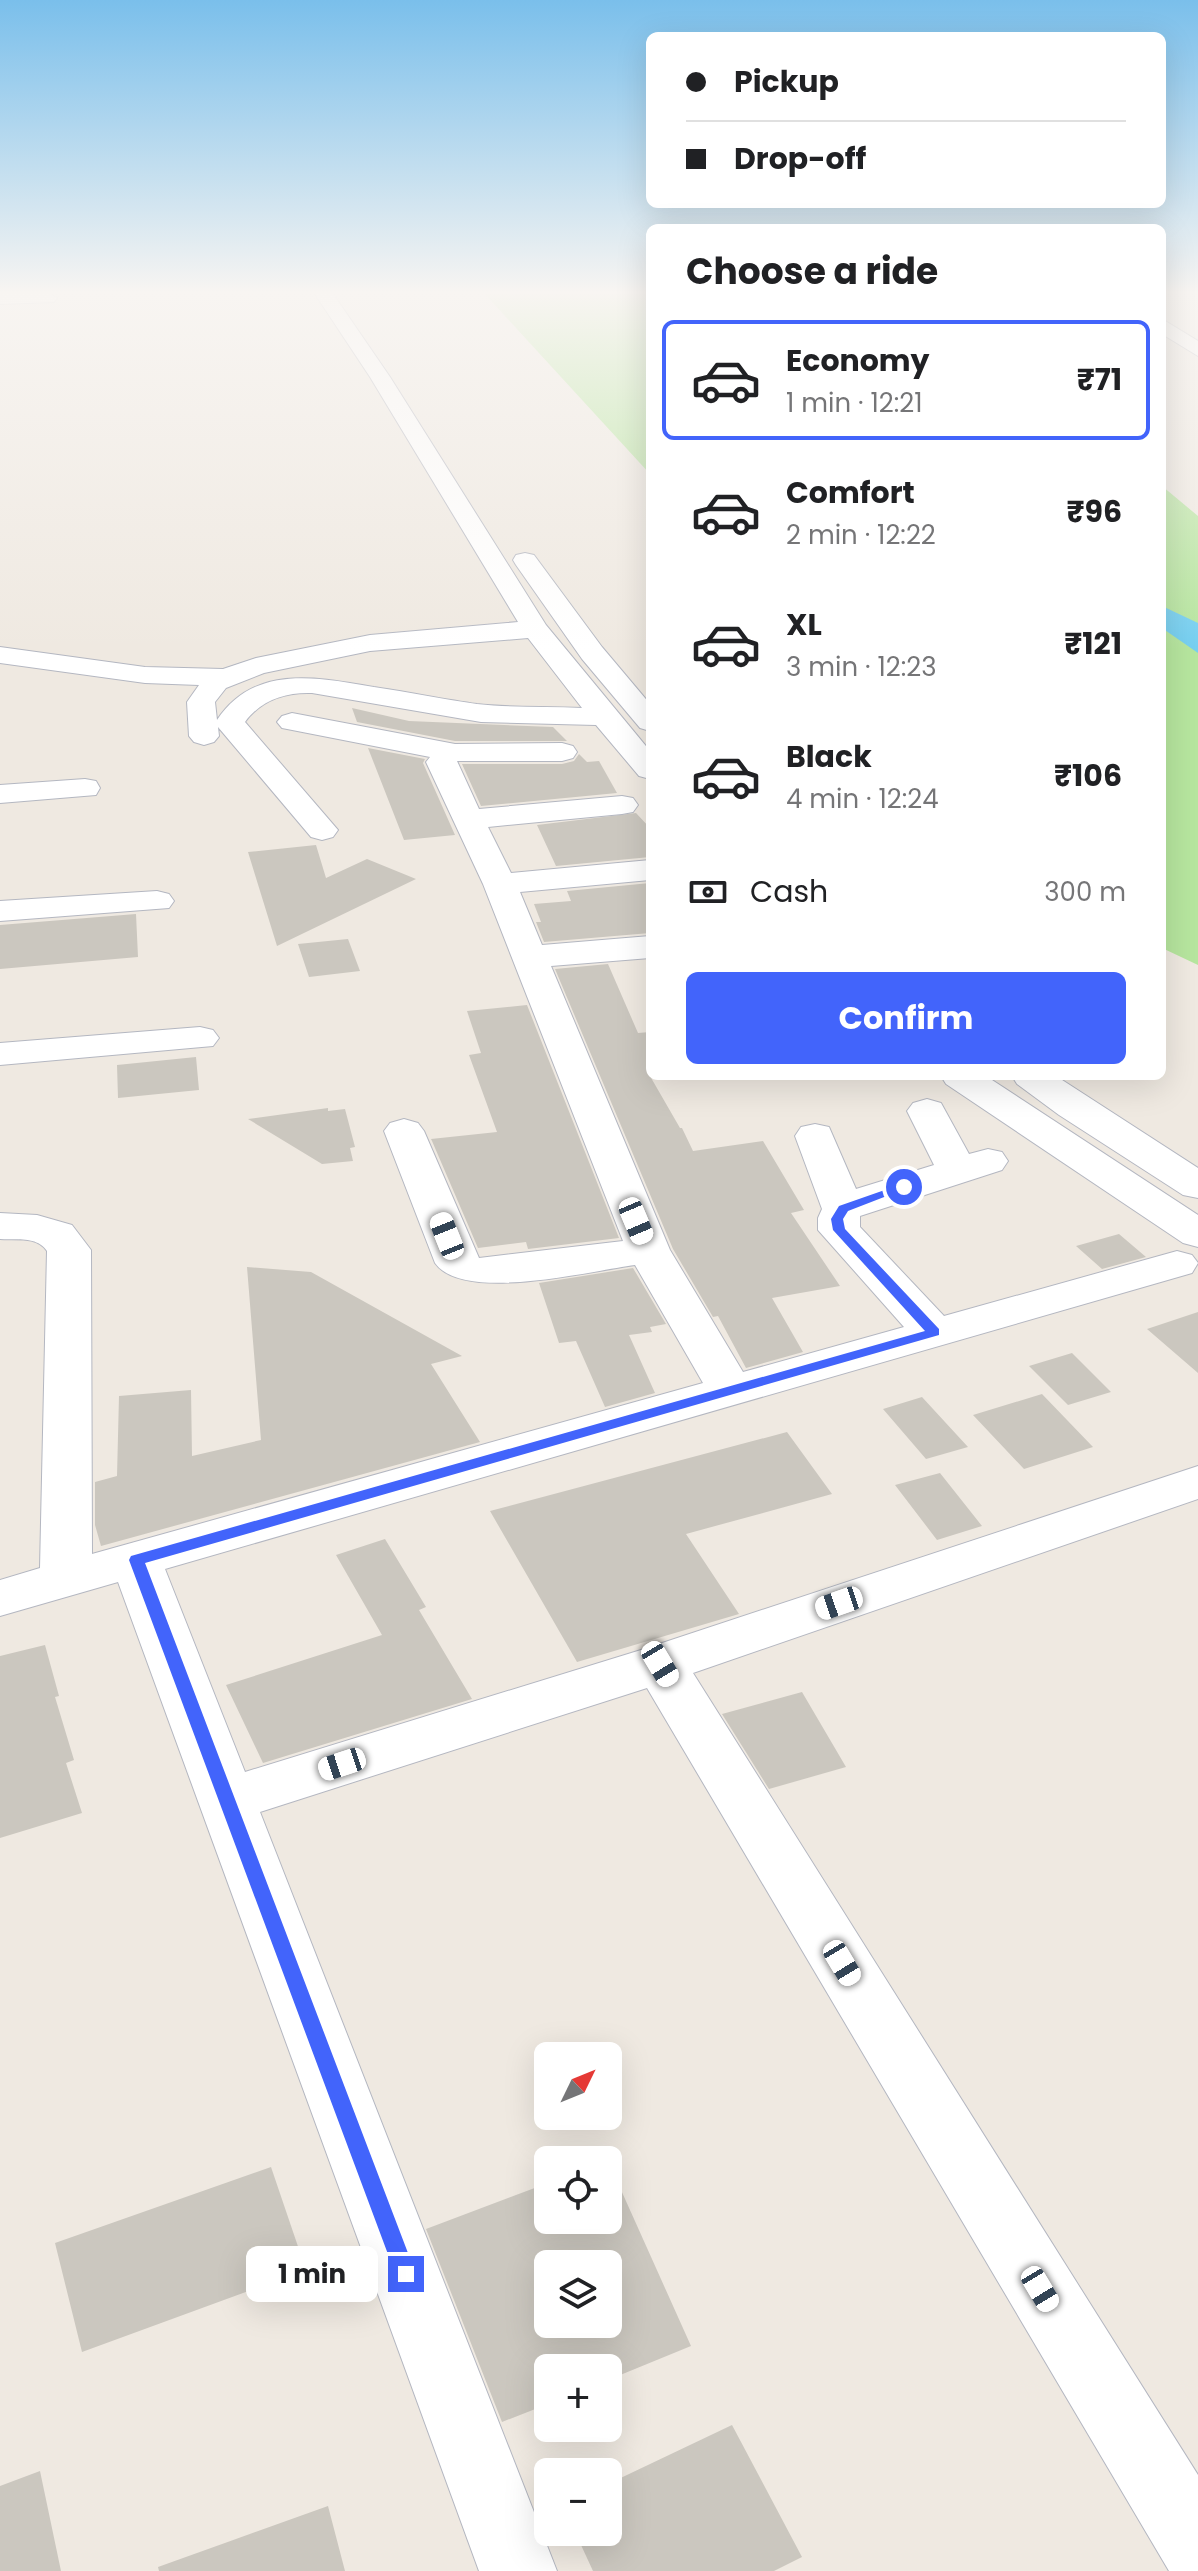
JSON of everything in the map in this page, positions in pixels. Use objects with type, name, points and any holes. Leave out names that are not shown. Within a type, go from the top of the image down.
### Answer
[{"type":"street","points":[[417,411],[535,629],[646,766]]},
{"type":"street","points":[[510,537],[570,625],[646,717]]},
{"type":"street","points":[[204,736],[201,702],[216,682],[256,666],[370,643],[535,629]]},
{"type":"street","points":[[0,655],[145,675],[227,678]]},
{"type":"street","points":[[322,830],[230,723],[245,706],[276,687],[302,683],[481,713],[646,729]]},
{"type":"street","points":[[292,722],[452,752],[562,752]]},
{"type":"street","points":[[452,752],[441,762],[500,884],[648,1250],[731,1391]]},
{"type":"street","points":[[0,794],[85,788]]},
{"type":"street","points":[[471,819],[622,805]]},
{"type":"street","points":[[500,884],[646,870]]},
{"type":"street","points":[[0,911],[157,901]]},
{"type":"street","points":[[530,957],[646,947]]},
{"type":"street","points":[[0,1054],[200,1038]]},
{"type":"street","points":[[965,1080],[1188,1249]]},
{"type":"street","points":[[1036,1080],[1073,1107],[1198,1186]]},
{"type":"street","points":[[927,1111],[973,1166],[843,1208],[837,1219],[839,1230],[934,1332]]},
{"type":"street","points":[[404,1131],[457,1263],[467,1269],[488,1272],[648,1250]]},
{"type":"street","points":[[815,1136],[843,1208]]},
{"type":"street","points":[[0,1226],[37,1228],[57,1234],[69,1250],[66,1579]]},
{"type":"street","points":[[0,1598],[934,1332],[1188,1249]]},
{"type":"street","points":[[227,1800],[660,1664],[1198,1482]]},
{"type":"street","points":[[136,1560],[518,2571]]},
{"type":"street","points":[[660,1664],[1190,2516]]},
{"type":"green space","points":[[592,411],[646,411],[646,470]]},
{"type":"green space","points":[[1166,489],[1198,516],[1198,965],[1166,950]]},
{"type":"water","points":[[1166,608],[1198,623],[1198,653],[1166,631]]},
{"type":"building","points":[[352,708],[409,721],[553,727],[567,741],[455,741],[357,722]]},
{"type":"building","points":[[368,748],[425,759],[423,763],[455,835],[404,840]]},
{"type":"building","points":[[579,754],[587,762],[599,761],[617,793],[481,806],[462,764],[562,764],[574,761]]},
{"type":"building","points":[[636,813],[646,824],[646,857],[556,866],[537,825]]},
{"type":"building","points":[[316,845],[326,878],[367,859],[416,879],[277,946],[248,852]]},
{"type":"building","points":[[646,883],[646,933],[544,942],[536,922],[541,922],[534,904],[571,901],[567,891]]},
{"type":"building","points":[[136,914],[138,957],[0,969],[0,925]]},
{"type":"building","points":[[348,939],[360,971],[309,977],[298,944]]},
{"type":"building","points":[[608,964],[638,1033],[646,1032],[646,1080],[652,1080],[693,1151],[763,1141],[804,1210],[791,1213],[840,1286],[772,1298],[803,1352],[746,1368],[718,1316],[713,1317],[673,1249],[555,969]]},
{"type":"building","points":[[527,1005],[619,1238],[528,1249],[526,1242],[478,1248],[431,1139],[497,1132],[469,1055],[481,1053],[467,1011]]},
{"type":"building","points":[[196,1057],[199,1090],[118,1098],[117,1065]]},
{"type":"building","points":[[328,1108],[328,1111],[345,1109],[355,1147],[350,1148],[353,1161],[322,1164],[248,1119]]},
{"type":"building","points":[[1119,1234],[1146,1257],[1102,1269],[1076,1246]]},
{"type":"building","points":[[247,1267],[311,1272],[462,1356],[431,1364],[480,1442],[101,1546],[95,1525],[95,1482],[117,1476],[119,1396],[191,1390],[192,1456],[261,1440]]},
{"type":"building","points":[[633,1268],[666,1324],[650,1327],[652,1332],[629,1335],[655,1393],[605,1407],[576,1341],[559,1343],[539,1283]]},
{"type":"building","points":[[1198,1312],[1198,1373],[1147,1329]]},
{"type":"building","points":[[1072,1353],[1111,1392],[1068,1405],[1029,1366]]},
{"type":"building","points":[[1042,1394],[1093,1447],[1024,1469],[973,1415]]},
{"type":"building","points":[[922,1397],[968,1447],[926,1459],[883,1409]]},
{"type":"building","points":[[787,1432],[832,1494],[686,1534],[739,1614],[577,1662],[490,1511]]},
{"type":"building","points":[[940,1473],[982,1526],[937,1540],[895,1485]]},
{"type":"building","points":[[385,1539],[426,1607],[419,1610],[472,1699],[263,1763],[226,1685],[382,1635],[336,1555]]},
{"type":"building","points":[[45,1645],[59,1696],[55,1697],[74,1760],[66,1763],[82,1813],[0,1838],[0,1656]]},
{"type":"building","points":[[802,1692],[846,1767],[769,1789],[722,1714]]},
{"type":"building","points":[[271,2167],[306,2270],[82,2352],[55,2243]]},
{"type":"building","points":[[534,2188],[534,2234],[622,2234],[622,2192],[691,2346],[622,2374],[622,2354],[534,2354],[534,2409],[502,2422],[426,2229]]},
{"type":"building","points":[[732,2425],[802,2557],[774,2571],[593,2571],[581,2546],[622,2546],[622,2477]]},
{"type":"building","points":[[40,2471],[61,2571],[0,2571],[0,2486]]},
{"type":"building","points":[[328,2506],[345,2571],[159,2571],[158,2567]]},
{"type":"route","points":[[406,2274],[136,1560],[934,1332],[839,1230],[837,1219],[843,1208],[904,1187]]}]
